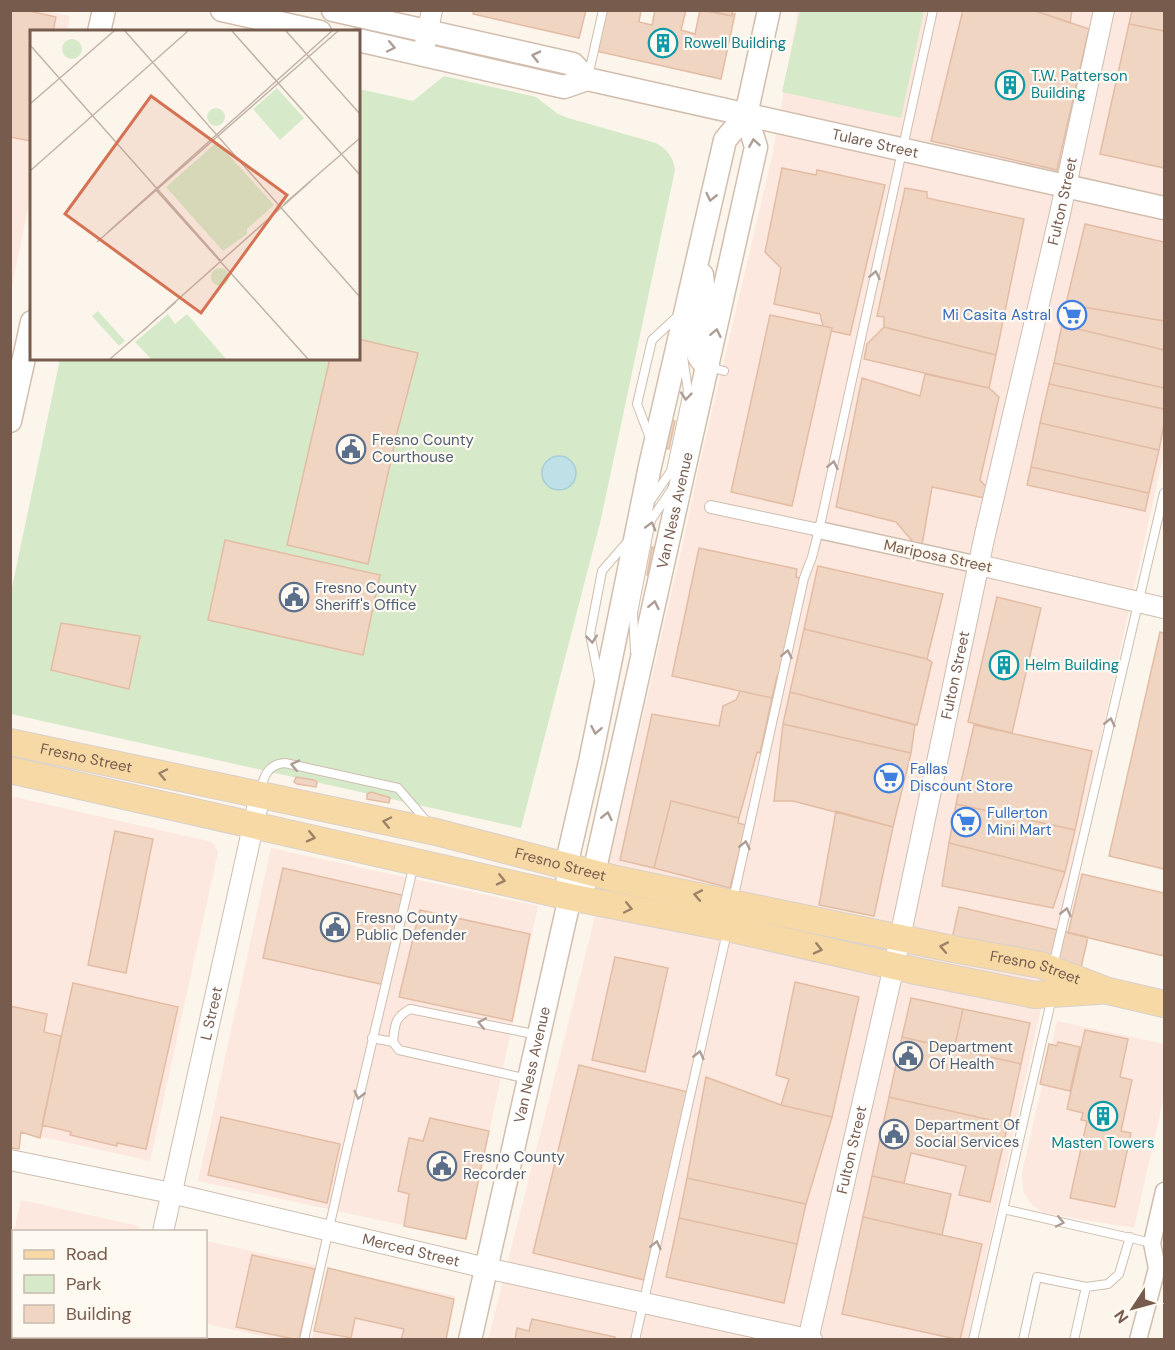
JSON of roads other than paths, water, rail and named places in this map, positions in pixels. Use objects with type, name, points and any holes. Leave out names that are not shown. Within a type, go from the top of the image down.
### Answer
[{"type":"main road","points":[[99,30],[104,10]]},
{"type":"main road","points":[[222,10],[311,30]]},
{"type":"main road","name":"Tulare Street","points":[[333,10],[430,21],[573,64],[587,79]]},
{"type":"main road","name":"Van Ness Avenue","points":[[470,1340],[570,897],[566,866],[654,447],[725,140],[746,115],[769,10]]},
{"type":"main road","name":"Tulare Street","points":[[360,40],[564,87],[587,79],[1164,208]]},
{"type":"main road","name":"Van Ness Avenue","points":[[594,873],[683,473],[716,369],[756,147],[746,115]]},
{"type":"main road","points":[[701,240],[704,309],[695,344],[701,361],[716,369]]},
{"type":"main road","points":[[10,421],[30,331]]},
{"type":"main road","name":"Fresno Street","points":[[10,742],[436,832],[594,873],[899,938],[1041,965],[1053,981],[1164,1004]]},
{"type":"main road","name":"Fresno Street","points":[[10,770],[570,897],[728,928],[1035,995],[1053,981]]},
{"type":"main road","points":[[70,785],[105,781],[203,800],[210,798],[220,785]]},
{"type":"main road","points":[[570,897],[594,873]]},
{"type":"street","name":"Fulton Street","points":[[809,1339],[894,966],[979,564],[1067,185],[1104,10]]},
{"type":"street","points":[[423,54],[430,21]]},
{"type":"street","name":"Mariposa Street","points":[[711,507],[979,564],[1164,608]]},
{"type":"street","name":"L Street","points":[[163,1230],[260,795]]},
{"type":"street","name":"Merced Street","points":[[11,1164],[171,1193],[486,1268],[809,1339]]},
{"type":"street","points":[[1138,1340],[1157,1268],[1164,1191]]},
{"type":"lane","points":[[587,79],[603,10]]},
{"type":"lane","points":[[733,902],[804,578],[819,530],[933,10]]},
{"type":"lane","points":[[654,447],[637,404],[652,340],[687,307]]},
{"type":"lane","points":[[638,524],[671,471],[688,391],[680,338]]},
{"type":"lane","points":[[973,1340],[1164,493]]},
{"type":"lane","points":[[1153,540],[1164,542]]},
{"type":"lane","points":[[260,795],[263,778],[269,768],[276,763],[285,763],[398,788],[436,832]]},
{"type":"lane","points":[[304,1340],[372,1038],[415,861]]},
{"type":"lane","points":[[635,1340],[728,928]]},
{"type":"lane","points":[[393,1042],[395,1024],[400,1014],[410,1009],[539,1035]]},
{"type":"lane","points":[[372,1038],[393,1042],[399,1050],[529,1079]]},
{"type":"lane","points":[[1003,1209],[1158,1244]]},
{"type":"lane","points":[[1023,1340],[1037,1277],[1086,1287],[1107,1284],[1119,1274],[1130,1237]]},
{"type":"lane","points":[[1074,1340],[1086,1287]]},
{"type":"water","points":[[559,456],[571,461],[576,473],[571,485],[559,490],[547,485],[542,473],[547,461]]},
{"type":"place","name":"Rowell Building","points":[[663,43]]},
{"type":"place","name":"T.W. Patterson Building","points":[[1010,85]]},
{"type":"place","name":"Mi Casita Astral","points":[[1072,315]]},
{"type":"place","name":"Fresno County Courthouse","points":[[351,449]]},
{"type":"place","name":"Fresno County Sheriff's Office","points":[[294,597]]},
{"type":"place","name":"Helm Building","points":[[1004,665]]},
{"type":"place","name":"Fallas Discount Store","points":[[889,778]]},
{"type":"place","name":"Fullerton Mini Mart","points":[[966,822]]},
{"type":"place","name":"Fresno County Public Defender","points":[[335,927]]},
{"type":"place","name":"Department Of Health","points":[[908,1056]]},
{"type":"place","name":"Masten Towers","points":[[1103,1116]]},
{"type":"place","name":"Department Of Social Services","points":[[894,1134]]},
{"type":"place","name":"Fresno County Recorder","points":[[442,1166]]}]
